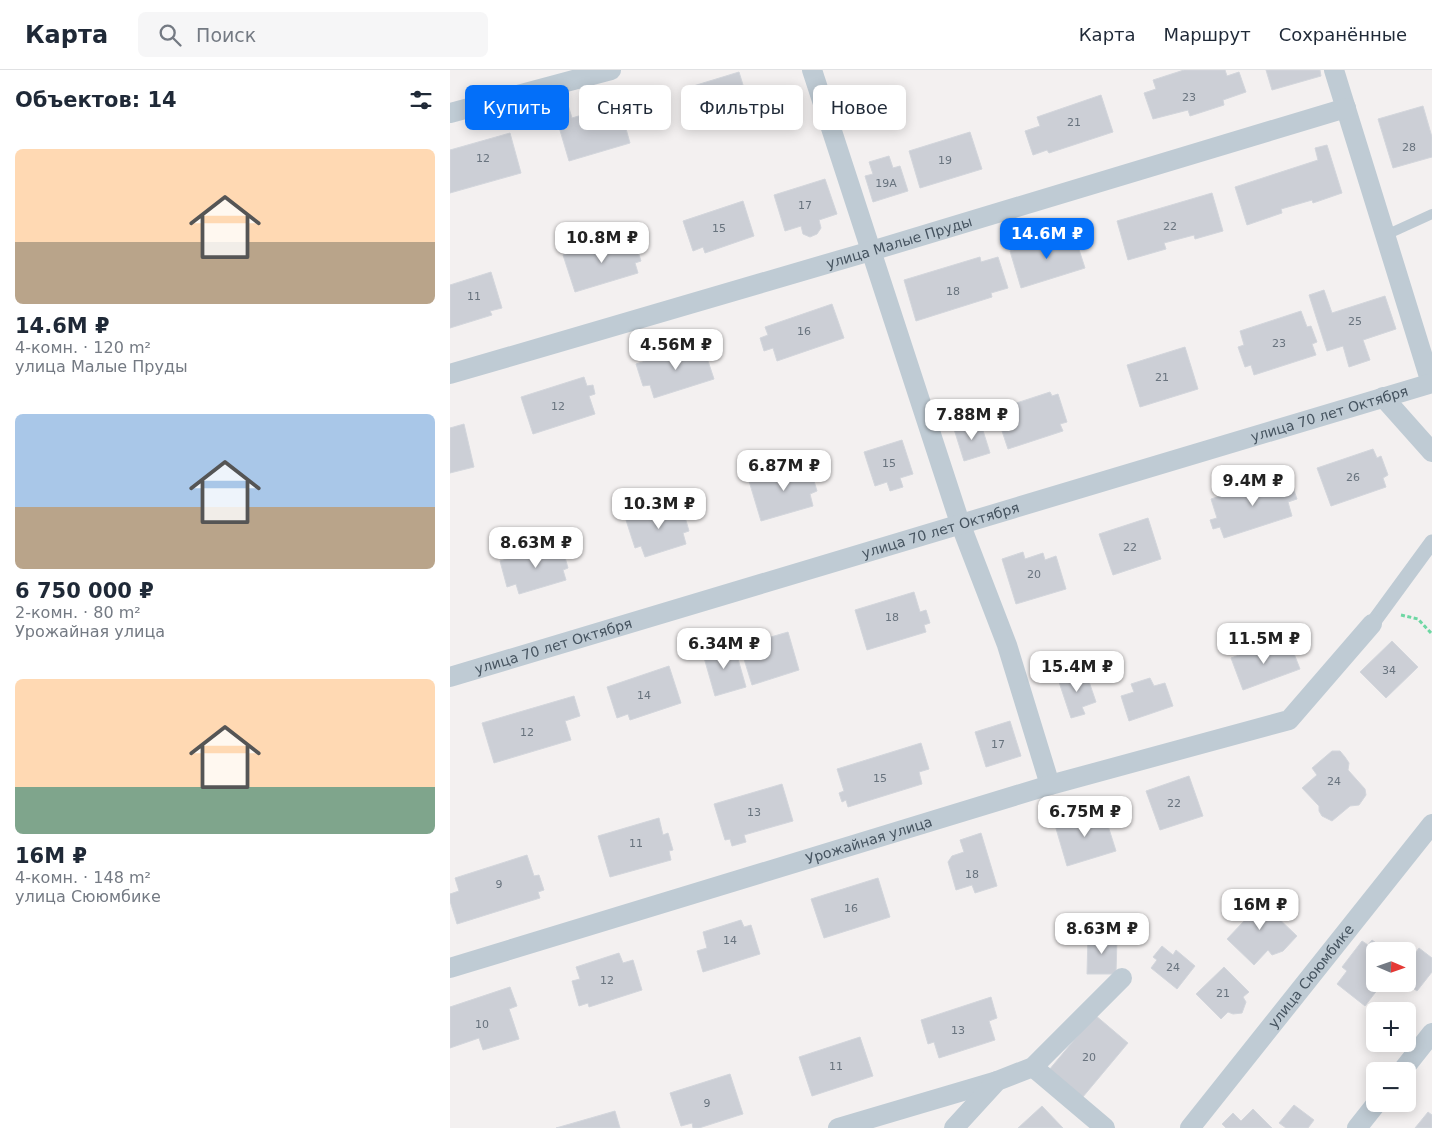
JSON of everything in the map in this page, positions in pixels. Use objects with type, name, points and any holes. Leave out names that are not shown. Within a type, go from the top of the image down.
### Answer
[{"type":"street","points":[[450,113],[611,70]]},
{"type":"street","points":[[812,70],[960,523],[1007,644],[1050,785]]},
{"type":"street","points":[[1334,70],[1432,383]]},
{"type":"street","name":"улица Малые Пруды","points":[[450,374],[871,251],[1346,108]]},
{"type":"street","name":"улица 70 лет Октября","points":[[450,677],[1432,383]]},
{"type":"street","points":[[1383,397],[1432,452]]},
{"type":"street","points":[[1372,624],[1432,542]]},
{"type":"street","name":"Урожайная улица","points":[[450,968],[1050,785],[1289,720],[1372,624]]},
{"type":"street","name":"улица Сююмбике","points":[[1190,1128],[1432,824]]},
{"type":"street","points":[[838,1128],[997,1080],[1033,1067],[1122,978]]},
{"type":"street","points":[[1409,1062],[1432,1033]]},
{"type":"street","points":[[1033,1067],[1104,1128]]},
{"type":"street","points":[[954,1128],[997,1080]]},
{"type":"street","points":[[1357,1128],[1370,1112]]},
{"type":"lane","points":[[1386,236],[1432,214]]},
{"type":"path","points":[[1399,614],[1418,619],[1432,634]]},
{"type":"building","points":[[1184,70],[1225,70],[1227,76],[1239,72],[1246,92],[1223,100],[1224,105],[1190,116],[1188,110],[1153,119],[1144,93],[1156,89],[1153,80]]},
{"type":"building","points":[[1266,70],[1320,70],[1321,76],[1272,90]]},
{"type":"building","points":[[739,72],[743,85],[697,85]]},
{"type":"building","points":[[1101,95],[1113,132],[1049,153],[1047,150],[1033,155],[1025,131],[1040,126],[1037,117]]},
{"type":"building","points":[[1423,106],[1432,137],[1432,157],[1393,168],[1378,119]]},
{"type":"building","points":[[569,108],[572,118],[579,116],[579,130],[626,130],[630,143],[569,161],[560,130],[569,130]]},
{"type":"building","points":[[970,132],[982,169],[920,188],[909,151]]},
{"type":"building","points":[[510,133],[521,173],[450,193],[450,150]]},
{"type":"building","points":[[1327,145],[1342,193],[1313,203],[1312,200],[1281,209],[1282,213],[1247,225],[1235,187],[1318,160],[1315,148]]},
{"type":"building","points":[[889,156],[893,168],[900,166],[908,191],[873,202],[865,176],[873,174],[869,162]]},
{"type":"building","points":[[825,179],[837,214],[819,220],[821,228],[817,234],[810,237],[803,234],[801,226],[785,231],[774,195]]},
{"type":"building","points":[[1212,193],[1223,231],[1195,239],[1194,235],[1164,243],[1166,249],[1128,260],[1117,221]]},
{"type":"building","points":[[743,201],[754,236],[705,253],[703,247],[693,251],[683,221]]},
{"type":"building","points":[[1073,231],[1085,268],[1021,288],[1010,251]]},
{"type":"building","points":[[627,236],[631,249],[637,248],[641,261],[635,263],[638,273],[575,292],[563,255]]},
{"type":"building","points":[[980,257],[981,262],[998,257],[1008,288],[991,293],[992,297],[916,321],[904,280]]},
{"type":"building","points":[[491,272],[502,308],[490,311],[492,315],[450,328],[450,285]]},
{"type":"building","points":[[1324,290],[1332,313],[1385,296],[1396,329],[1363,340],[1370,360],[1349,367],[1343,346],[1327,351],[1309,295]]},
{"type":"building","points":[[832,304],[844,338],[777,361],[773,348],[764,351],[760,338],[768,335],[765,327]]},
{"type":"building","points":[[1301,311],[1307,327],[1311,326],[1317,342],[1312,344],[1316,355],[1254,375],[1251,365],[1245,367],[1238,347],[1244,345],[1240,331]]},
{"type":"building","points":[[702,343],[714,379],[654,398],[650,385],[643,386],[636,364]]},
{"type":"building","points":[[1185,347],[1198,389],[1140,407],[1127,365]]},
{"type":"building","points":[[584,377],[587,386],[593,385],[595,394],[589,396],[595,414],[533,434],[521,397]]},
{"type":"building","points":[[1050,392],[1052,396],[1058,394],[1067,422],[1060,424],[1063,431],[1008,449],[995,410]]},
{"type":"building","points":[[980,421],[990,453],[964,461],[954,429]]},
{"type":"building","points":[[464,424],[474,467],[450,473],[450,428]]},
{"type":"building","points":[[902,440],[913,474],[900,478],[903,487],[890,491],[887,482],[875,486],[864,452]]},
{"type":"building","points":[[1373,449],[1377,458],[1381,456],[1388,475],[1383,478],[1386,487],[1331,506],[1317,468]]},
{"type":"building","points":[[809,464],[817,491],[810,494],[813,506],[761,521],[749,481]]},
{"type":"building","points":[[1281,476],[1283,481],[1290,479],[1297,499],[1288,502],[1292,516],[1224,538],[1220,527],[1213,529],[1210,520],[1217,518],[1211,499]]},
{"type":"building","points":[[681,503],[689,531],[683,533],[686,544],[645,557],[641,546],[635,548],[626,520]]},
{"type":"building","points":[[1148,518],[1161,559],[1113,575],[1099,534]]},
{"type":"building","points":[[561,543],[568,568],[563,570],[566,580],[519,594],[516,584],[507,587],[500,561]]},
{"type":"building","points":[[1023,552],[1025,559],[1043,553],[1045,560],[1056,556],[1066,589],[1016,604],[1002,559]]},
{"type":"building","points":[[914,592],[920,612],[926,610],[930,623],[924,625],[926,632],[867,650],[855,610]]},
{"type":"building","points":[[788,632],[799,670],[752,685],[740,646]]},
{"type":"building","points":[[1392,641],[1418,667],[1386,698],[1360,672]]},
{"type":"building","points":[[1274,642],[1278,651],[1291,646],[1300,669],[1243,690],[1231,658]]},
{"type":"building","points":[[734,645],[746,687],[715,696],[703,654]]},
{"type":"building","points":[[669,666],[681,703],[630,720],[628,714],[617,718],[607,687]]},
{"type":"building","points":[[1085,670],[1096,702],[1082,707],[1085,714],[1071,718],[1058,679]]},
{"type":"building","points":[[1150,678],[1154,686],[1165,683],[1173,706],[1129,721],[1121,696],[1134,692],[1131,684]]},
{"type":"building","points":[[574,696],[580,716],[565,721],[571,740],[494,763],[482,723]]},
{"type":"building","points":[[1010,721],[1021,756],[986,767],[975,732]]},
{"type":"building","points":[[921,743],[929,769],[919,772],[922,784],[848,807],[846,800],[842,802],[839,793],[844,791],[837,769]]},
{"type":"building","points":[[1332,751],[1340,751],[1345,757],[1349,763],[1348,770],[1365,789],[1366,795],[1359,805],[1350,806],[1332,821],[1322,816],[1319,806],[1302,788],[1317,775],[1312,768]]},
{"type":"building","points":[[1189,776],[1203,816],[1160,830],[1146,791]]},
{"type":"building","points":[[782,784],[793,821],[744,835],[746,842],[732,846],[730,839],[725,840],[714,804]]},
{"type":"building","points":[[1103,810],[1116,851],[1067,866],[1055,825]]},
{"type":"building","points":[[659,818],[663,835],[668,833],[673,850],[669,851],[671,860],[610,877],[598,836]]},
{"type":"building","points":[[981,833],[997,886],[975,893],[972,885],[956,890],[948,862],[952,856],[964,852],[960,840]]},
{"type":"building","points":[[527,855],[534,876],[539,875],[544,890],[538,892],[540,898],[457,924],[450,901],[450,894],[459,891],[455,878]]},
{"type":"building","points":[[878,878],[890,917],[824,938],[811,899]]},
{"type":"building","points":[[1252,893],[1297,936],[1283,951],[1272,955],[1268,950],[1254,965],[1227,939],[1244,921],[1234,911]]},
{"type":"building","points":[[741,920],[744,927],[751,925],[760,954],[703,972],[697,951],[707,948],[703,932]]},
{"type":"building","points":[[1088,936],[1117,937],[1116,974],[1087,974]]},
{"type":"building","points":[[1362,941],[1366,944],[1366,992],[1376,992],[1366,1002],[1365,1006],[1337,984],[1347,971],[1342,967]]},
{"type":"building","points":[[1162,946],[1173,955],[1176,950],[1195,966],[1177,989],[1151,968],[1157,960],[1153,957]]},
{"type":"building","points":[[1419,948],[1432,958],[1432,972],[1417,991],[1416,990],[1416,952]]},
{"type":"building","points":[[619,953],[623,963],[633,960],[642,990],[589,1007],[588,1003],[579,1006],[572,981],[580,979],[576,967]]},
{"type":"building","points":[[1224,967],[1249,992],[1243,997],[1246,1002],[1242,1013],[1233,1014],[1228,1012],[1221,1019],[1196,994]]},
{"type":"building","points":[[510,987],[517,1006],[509,1009],[519,1039],[483,1050],[479,1038],[450,1048],[450,1007]]},
{"type":"building","points":[[991,997],[997,1018],[989,1021],[995,1040],[939,1058],[934,1042],[928,1044],[921,1020]]},
{"type":"building","points":[[1095,1015],[1128,1043],[1082,1098],[1049,1070]]},
{"type":"building","points":[[860,1037],[873,1076],[812,1096],[799,1057]]},
{"type":"building","points":[[730,1074],[743,1114],[699,1128],[693,1128],[692,1123],[681,1126],[670,1093]]},
{"type":"building","points":[[1294,1105],[1314,1120],[1308,1128],[1286,1128],[1279,1123]]},
{"type":"building","points":[[1042,1106],[1063,1128],[1018,1128]]},
{"type":"building","points":[[1253,1109],[1272,1128],[1226,1128],[1222,1124],[1233,1113],[1241,1121]]},
{"type":"building","points":[[615,1111],[620,1128],[556,1128]]},
{"type":"building","points":[[1428,1112],[1432,1115],[1432,1128],[1415,1128]]}]
